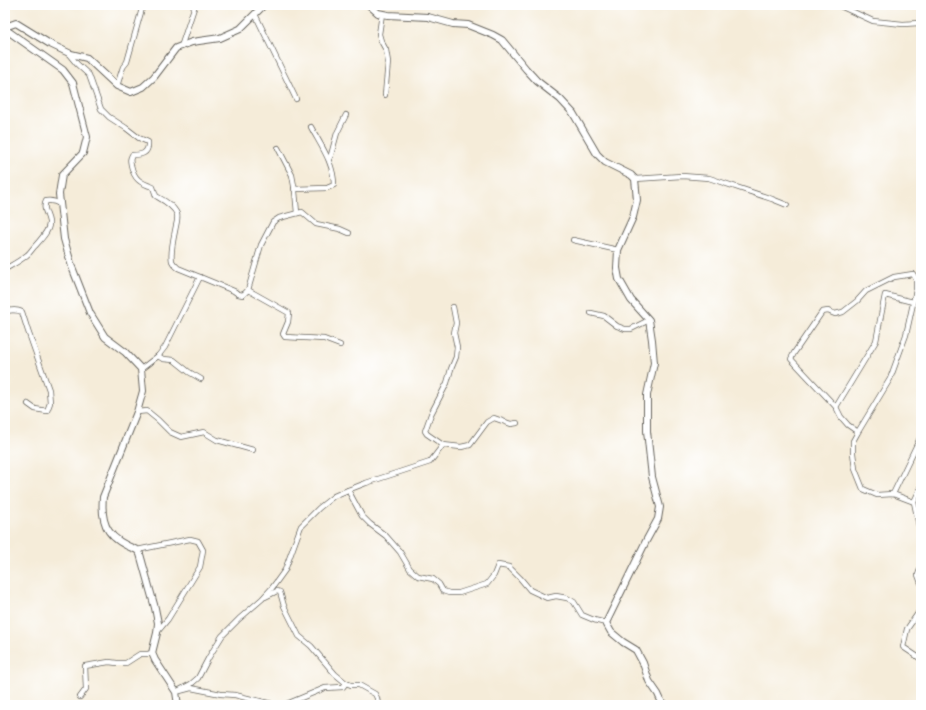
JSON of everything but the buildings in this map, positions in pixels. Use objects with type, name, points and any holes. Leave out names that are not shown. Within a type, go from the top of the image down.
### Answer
[{"type":"street","points":[[117,86],[123,67],[127,62],[143,5]]},
{"type":"street","points":[[181,47],[195,5]]},
{"type":"street","points":[[178,705],[176,692],[152,653],[158,623],[140,554],[137,550],[113,537],[106,528],[102,508],[103,497],[137,412],[143,391],[141,369],[126,352],[105,337],[90,313],[72,267],[64,238],[59,194],[62,175],[83,153],[87,137],[72,83],[63,70],[5,28],[16,23],[66,52],[88,58],[117,86],[131,92],[143,87],[154,77],[176,48],[192,42],[220,38],[240,29],[264,5]]},
{"type":"street","points":[[369,5],[378,13],[388,16],[428,17],[453,24],[468,25],[502,40],[537,81],[560,99],[573,113],[597,154],[605,162],[631,175],[635,179],[638,200],[633,217],[618,250],[617,268],[620,279],[631,300],[649,320],[654,363],[647,395],[647,431],[652,477],[660,507],[658,519],[606,623]]},
{"type":"street","points":[[838,5],[873,21],[921,24]]},
{"type":"street","points":[[255,14],[296,99]]},
{"type":"street","points":[[382,14],[379,34],[386,50],[388,62],[385,95]]},
{"type":"street","points":[[66,52],[89,75],[101,110],[139,138],[148,142],[146,152],[140,155],[132,155],[130,158],[132,171],[137,180],[153,187],[156,196],[173,208],[177,213],[178,219],[173,241],[172,260],[178,268],[243,295],[248,290],[261,245],[273,222],[280,218],[302,212],[316,224],[340,229],[349,233]]},
{"type":"street","points":[[329,159],[337,133],[346,115]]},
{"type":"street","points":[[294,189],[327,188],[334,185],[329,159],[311,127]]},
{"type":"street","points":[[278,148],[292,175],[297,213]]},
{"type":"street","points":[[635,179],[682,176],[709,178],[787,205]]},
{"type":"street","points":[[5,269],[28,254],[43,238],[50,224],[44,205],[46,201],[54,201],[60,204]]},
{"type":"street","points":[[573,240],[618,250]]},
{"type":"street","points":[[858,432],[848,425],[841,417],[836,407],[791,359],[822,312],[828,311],[835,314],[843,312],[857,301],[866,291],[894,277],[913,274],[916,279],[916,290],[906,335],[890,379],[858,432],[853,440],[853,453],[855,469],[863,489],[877,495],[893,494],[914,502]]},
{"type":"street","points":[[141,369],[158,356],[165,347],[200,277]]},
{"type":"street","points":[[248,290],[289,313],[288,322],[283,334],[285,337],[324,339],[340,344]]},
{"type":"street","points":[[916,290],[921,292]]},
{"type":"street","points":[[836,407],[876,341],[885,295],[913,302]]},
{"type":"street","points":[[453,307],[456,323],[454,334],[457,347],[456,357],[447,384],[431,414],[425,431],[443,445],[461,447],[470,445],[487,422],[494,418],[511,424],[517,423]]},
{"type":"street","points":[[5,310],[17,310],[22,312],[49,390],[50,402],[47,412],[35,409],[28,404]]},
{"type":"street","points":[[591,313],[604,316],[617,326],[625,329],[631,329],[649,320]]},
{"type":"street","points":[[158,356],[163,359],[174,360],[201,379]]},
{"type":"street","points":[[137,412],[147,411],[170,432],[181,437],[204,432],[217,440],[253,450]]},
{"type":"street","points":[[893,494],[921,436]]},
{"type":"street","points":[[176,692],[191,684],[198,678],[222,636],[272,588],[285,570],[301,526],[334,496],[366,483],[430,462],[443,445]]},
{"type":"street","points":[[921,488],[914,502],[921,536]]},
{"type":"street","points":[[348,490],[362,516],[386,536],[400,552],[410,569],[418,576],[433,579],[439,584],[444,592],[449,594],[459,593],[487,584],[494,575],[498,565],[509,568],[530,590],[547,598],[556,596],[567,598],[574,602],[582,616],[606,623],[611,632],[636,650],[643,663],[649,681],[658,694],[663,705]]},
{"type":"street","points":[[137,550],[190,539],[198,541],[203,550],[200,567],[168,619],[157,633]]},
{"type":"street","points":[[921,567],[918,575],[921,583]]},
{"type":"street","points":[[262,599],[277,591],[280,592],[284,606],[299,636],[311,646],[335,674],[346,683],[351,685],[359,685],[375,694],[378,698],[378,705]]},
{"type":"street","points":[[921,609],[907,629],[903,647],[921,659]]},
{"type":"street","points":[[80,697],[86,688],[85,666],[109,662],[126,663],[140,654],[152,653]]},
{"type":"street","points":[[284,705],[326,688],[343,686],[346,683]]},
{"type":"street","points":[[176,692],[191,688],[221,694],[235,695],[276,705]]}]
